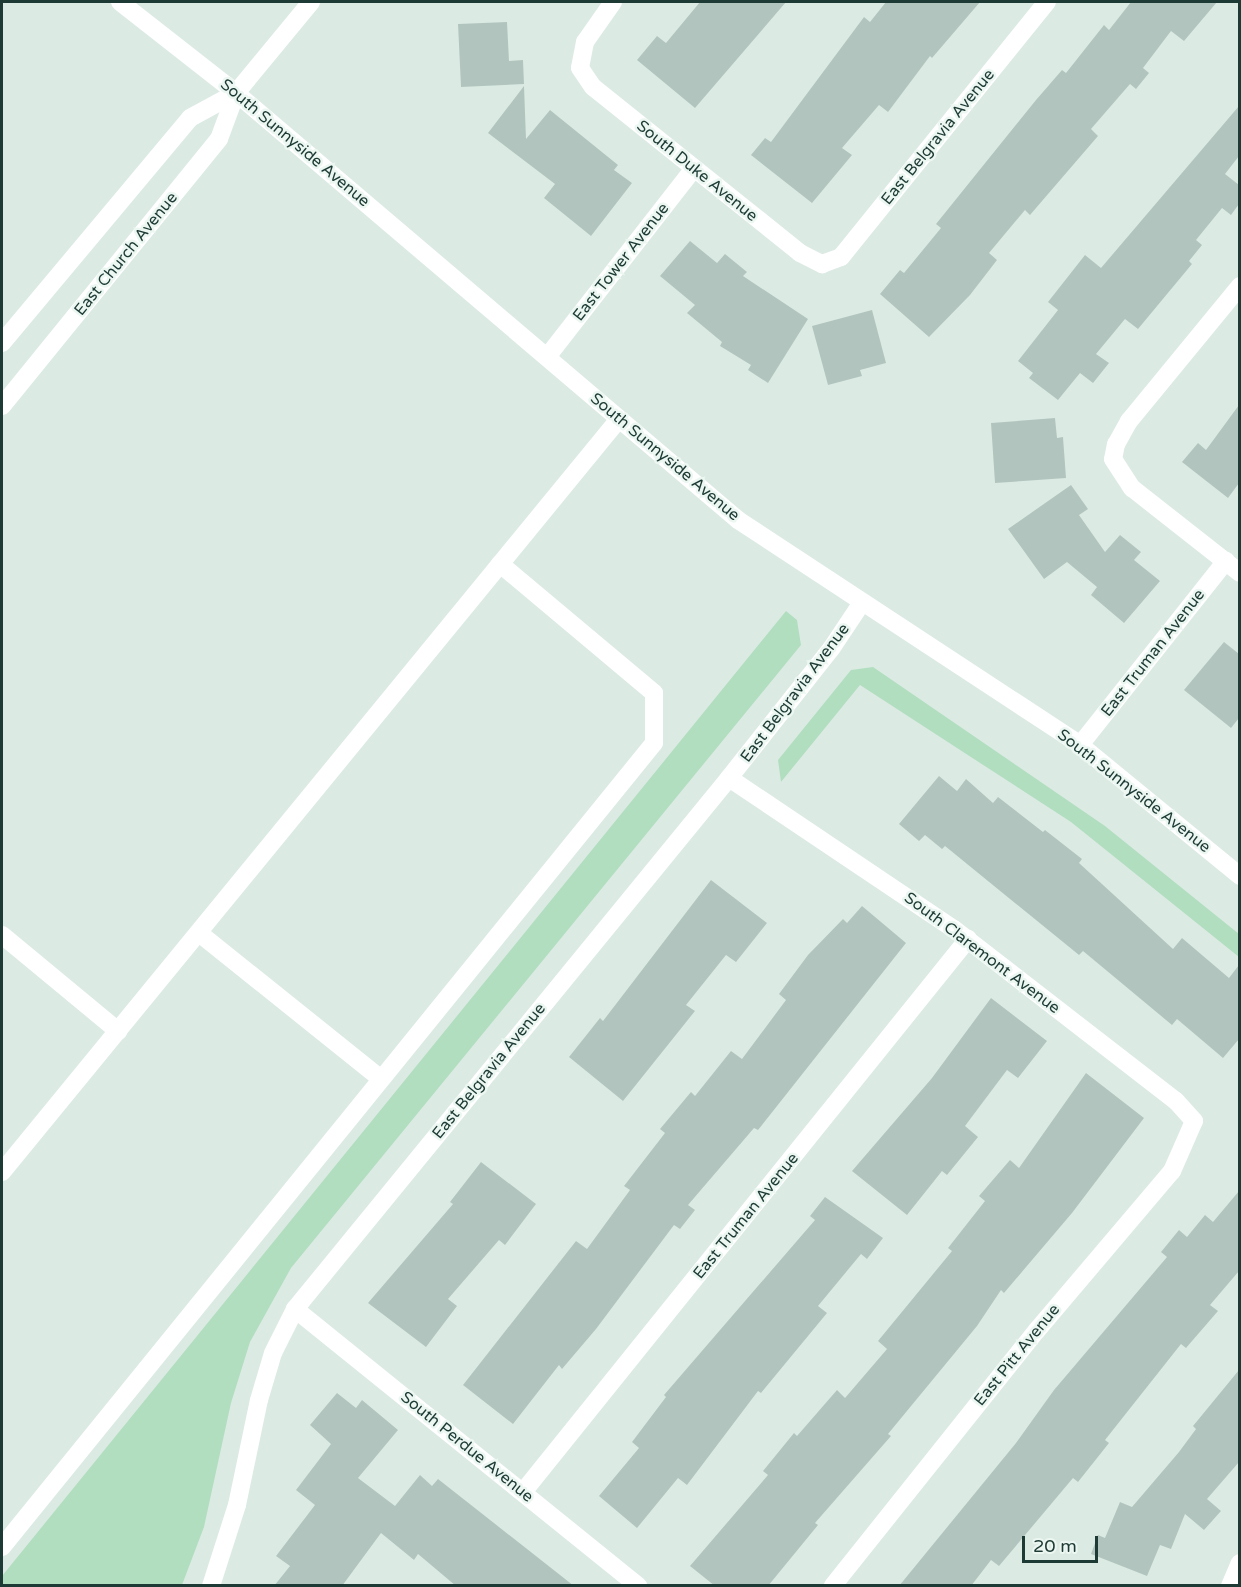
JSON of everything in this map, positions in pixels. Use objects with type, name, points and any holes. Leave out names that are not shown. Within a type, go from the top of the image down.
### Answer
[{"type":"street","name":"South Sunnyside Avenue","points":[[120,2],[236,93],[738,520],[861,604],[1080,745],[1239,876]]},
{"type":"street","name":"East Church Avenue","points":[[2,406],[219,139],[236,93],[311,2]]},
{"type":"street","name":"South Duke Avenue","points":[[613,2],[585,42],[580,68],[594,87],[800,253],[822,264]]},
{"type":"street","name":"East Belgravia Avenue","points":[[822,264],[841,257],[1047,2]]},
{"type":"street","name":"East Church Avenue","points":[[2,343],[190,118],[236,93]]},
{"type":"street","name":"East Tower Avenue","points":[[547,357],[694,168]]},
{"type":"street","points":[[1233,567],[1132,488],[1113,459],[1116,444],[1129,421],[1239,286]]},
{"type":"street","points":[[2,1172],[619,419]]},
{"type":"street","points":[[2,1547],[654,743],[654,693],[500,564]]},
{"type":"street","name":"East Truman Avenue","points":[[1080,745],[1233,567]]},
{"type":"street","name":"East Belgravia Avenue","points":[[211,1586],[237,1505],[261,1390],[273,1353],[295,1309],[729,778],[831,650],[861,604]]},
{"type":"street","name":"South Claremont Avenue","points":[[729,778],[968,939],[1176,1101],[1194,1121]]},
{"type":"street","points":[[199,933],[381,1079]]},
{"type":"street","points":[[2,935],[118,1031]]},
{"type":"street","name":"East Truman Avenue","points":[[523,1492],[968,939]]},
{"type":"street","name":"East Pitt Avenue","points":[[832,1586],[1037,1330],[1172,1171],[1194,1121]]},
{"type":"street","name":"South Perdue Avenue","points":[[295,1309],[638,1586]]},
{"type":"street","points":[[1230,1586],[1239,1563]]},
{"type":"green space","points":[[786,611],[797,620],[801,645],[291,1268],[250,1342],[231,1403],[204,1527],[182,1585],[2,1585],[2,1576]]},
{"type":"green space","points":[[873,667],[1105,826],[1239,934],[1239,957],[1071,822],[860,685],[781,782],[778,760],[851,670]]},
{"type":"building","points":[[700,2],[786,2],[695,108],[637,60],[657,36],[666,43]]},
{"type":"building","points":[[886,2],[980,2],[932,58],[930,56],[888,112],[879,105],[842,148],[852,155],[812,203],[751,155],[765,138],[771,142],[864,17],[870,22]]},
{"type":"building","points":[[1131,2],[1217,2],[1184,41],[1171,31],[1143,68],[1149,73],[1136,89],[1130,84],[1091,129],[1098,136],[1030,215],[1025,210],[989,253],[997,260],[970,295],[929,337],[880,294],[900,270],[904,273],[941,228],[936,224],[1036,100],[1062,70],[1066,73],[1104,25],[1109,30]]},
{"type":"building","points":[[507,22],[509,61],[523,60],[524,84],[461,87],[458,24]]},
{"type":"building","points":[[524,86],[526,139],[550,110],[618,165],[614,170],[632,183],[591,236],[544,198],[555,184],[488,133]]},
{"type":"building","points":[[1239,106],[1239,156],[1225,174],[1239,185],[1239,204],[1231,215],[1222,208],[1196,240],[1202,245],[1189,261],[1192,264],[1138,329],[1125,319],[1096,354],[1109,363],[1093,383],[1080,373],[1058,400],[1029,378],[1033,373],[1018,361],[1058,310],[1048,302],[1085,255],[1101,268]]},
{"type":"building","points":[[690,241],[717,263],[725,254],[747,272],[743,276],[808,319],[768,383],[748,370],[751,365],[720,346],[722,342],[687,313],[695,305],[660,276]]},
{"type":"building","points":[[872,310],[886,363],[860,370],[862,376],[828,385],[812,326]]},
{"type":"building","points":[[1239,405],[1239,483],[1228,498],[1182,462],[1198,443],[1206,450]]},
{"type":"building","points":[[1055,418],[1057,438],[1063,437],[1066,478],[995,483],[991,423]]},
{"type":"building","points":[[1071,485],[1088,509],[1079,515],[1105,552],[1120,535],[1141,552],[1134,560],[1160,581],[1124,623],[1091,595],[1097,587],[1067,562],[1044,579],[1008,529]]},
{"type":"building","points":[[1224,642],[1239,654],[1239,718],[1231,728],[1184,690]]},
{"type":"building","points":[[939,776],[957,791],[966,779],[993,803],[998,797],[1043,832],[1045,830],[1082,859],[1079,863],[1173,949],[1182,938],[1229,978],[1239,965],[1239,1039],[1223,1058],[1177,1019],[1172,1025],[1083,951],[1079,955],[945,846],[942,849],[925,835],[919,841],[899,824]]},
{"type":"building","points":[[711,880],[767,923],[736,962],[726,955],[686,1005],[695,1011],[623,1101],[569,1057],[600,1018],[603,1021]]},
{"type":"building","points":[[862,906],[906,943],[758,1130],[754,1128],[688,1205],[695,1210],[680,1229],[674,1225],[596,1329],[562,1369],[559,1365],[513,1424],[463,1385],[576,1241],[587,1249],[630,1190],[624,1186],[665,1133],[660,1129],[691,1092],[695,1096],[731,1051],[742,1059],[786,1000],[779,994],[808,955],[843,919],[847,923]]},
{"type":"building","points":[[991,998],[1047,1041],[1018,1078],[1007,1070],[965,1126],[978,1137],[947,1175],[942,1171],[907,1215],[852,1171],[932,1078]]},
{"type":"building","points":[[1086,1073],[1144,1118],[1072,1213],[1004,1293],[1001,1290],[977,1326],[888,1434],[891,1436],[815,1523],[818,1525],[768,1586],[715,1586],[690,1566],[768,1475],[763,1471],[794,1433],[797,1436],[837,1390],[845,1398],[887,1349],[878,1341],[952,1251],[948,1248],[985,1201],[979,1196],[1010,1160],[1019,1168]]},
{"type":"building","points":[[481,1162],[536,1204],[505,1245],[499,1240],[448,1299],[457,1306],[426,1347],[368,1303],[453,1204],[450,1202]]},
{"type":"building","points":[[1239,1191],[1239,1271],[1210,1305],[1218,1311],[1186,1348],[1181,1344],[1105,1440],[1109,1443],[1078,1482],[1073,1478],[999,1566],[991,1560],[971,1586],[899,1586],[1016,1443],[1054,1390],[1167,1257],[1161,1252],[1179,1230],[1187,1237],[1205,1215],[1213,1222]]},
{"type":"building","points":[[825,1197],[883,1238],[867,1259],[861,1254],[818,1306],[827,1313],[761,1393],[758,1391],[687,1485],[678,1478],[637,1528],[599,1496],[639,1448],[632,1442],[666,1397],[664,1395],[815,1220],[810,1216]]},
{"type":"building","points":[[1239,1370],[1239,1462],[1207,1499],[1221,1511],[1204,1530],[1185,1514],[1171,1549],[1160,1545],[1147,1576],[1091,1554],[1098,1535],[1105,1538],[1120,1502],[1132,1507],[1179,1452],[1196,1429],[1193,1426]]},
{"type":"building","points":[[337,1393],[356,1408],[362,1400],[398,1430],[358,1478],[395,1506],[420,1475],[432,1486],[438,1479],[574,1586],[456,1586],[418,1554],[414,1560],[381,1533],[342,1586],[274,1586],[290,1566],[276,1556],[315,1505],[296,1490],[331,1444],[310,1425]]}]
